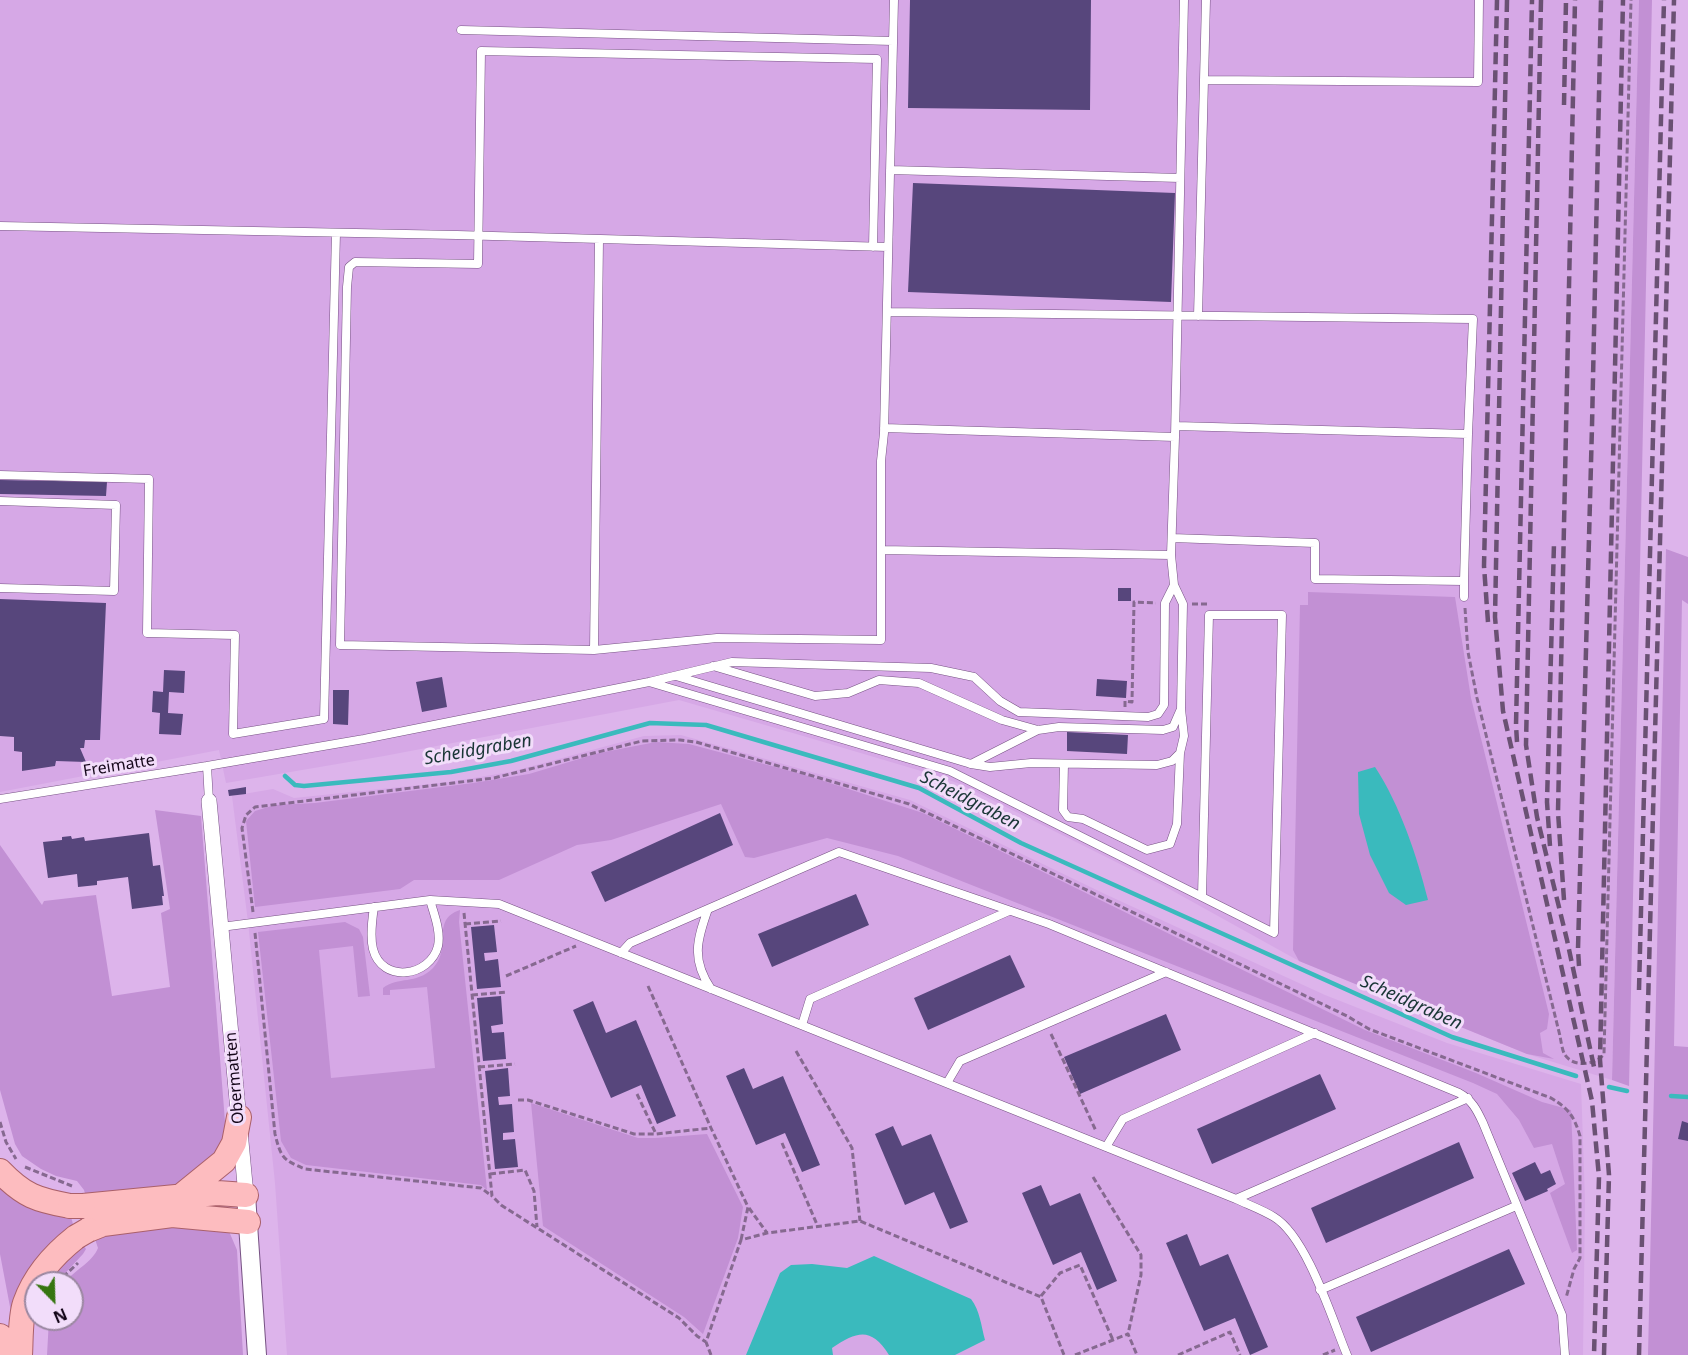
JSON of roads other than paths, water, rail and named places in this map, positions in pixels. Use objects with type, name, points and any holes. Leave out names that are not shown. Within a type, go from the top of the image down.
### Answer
[{"type":"main road","points":[[181,1196],[224,1161],[234,1143],[239,1117]]},
{"type":"main road","points":[[0,1171],[16,1188],[40,1200],[77,1206],[217,1193],[246,1195]]},
{"type":"main road","points":[[20,1355],[25,1305],[41,1270],[57,1252],[82,1233],[103,1224],[172,1215],[248,1222]]},
{"type":"main road","points":[[0,1336],[3,1355]]},
{"type":"street","name":"Obermatten","points":[[209,801],[246,1195],[257,1355]]},
{"type":"lane","points":[[873,247],[877,59],[481,51],[478,264],[356,262],[349,267],[340,645],[594,650],[717,638],[881,640],[881,461],[884,428],[894,0]]},
{"type":"lane","points":[[1064,764],[1063,810],[1068,816],[1083,819],[1147,850],[1170,844],[1177,824],[1180,753],[1184,736],[1181,709],[1183,603],[1174,585],[1172,538],[1184,0]]},
{"type":"lane","points":[[1198,316],[1206,0]]},
{"type":"lane","points":[[1204,80],[1478,82],[1479,0]]},
{"type":"lane","points":[[461,30],[892,41]]},
{"type":"lane","points":[[890,170],[1180,178]]},
{"type":"lane","points":[[0,226],[888,247]]},
{"type":"lane","points":[[0,475],[148,479],[147,633],[235,635],[234,734],[324,719],[336,233]]},
{"type":"lane","points":[[594,650],[599,240]]},
{"type":"lane","points":[[887,312],[1473,319],[1464,597]]},
{"type":"lane","points":[[1176,426],[1468,434]]},
{"type":"lane","points":[[884,428],[1175,436]]},
{"type":"lane","points":[[0,501],[116,505],[114,591],[0,588]]},
{"type":"lane","points":[[1172,538],[1315,543],[1315,579],[1464,581]]},
{"type":"lane","points":[[881,550],[1172,555]]},
{"type":"lane","name":"Freimatte","points":[[0,799],[364,739],[649,682],[732,662],[931,668],[974,677],[1000,701],[1019,712],[1148,717],[1158,714],[1164,705],[1165,603],[1174,585]]},
{"type":"lane","points":[[649,682],[950,771],[1274,933],[1282,615],[1209,615],[1202,896]]},
{"type":"lane","points":[[711,666],[815,696],[848,693],[879,680],[919,683],[1002,720],[1038,730]]},
{"type":"lane","points":[[675,675],[971,764],[990,767],[1031,763],[1157,765],[1172,761],[1180,753]]},
{"type":"lane","points":[[971,764],[1038,730],[1059,727],[1163,730],[1173,727],[1181,709]]},
{"type":"lane","points":[[207,766],[209,801]]},
{"type":"lane","points":[[621,953],[630,943],[839,852],[1049,924],[1316,1033],[1468,1098],[1474,1105],[1562,1315],[1565,1355]]},
{"type":"lane","points":[[374,907],[373,948],[386,969],[399,974],[421,968],[428,964],[434,955],[439,938],[430,900]]},
{"type":"lane","points":[[221,927],[430,900],[499,904],[1276,1217],[1294,1237],[1320,1290],[1347,1355]]},
{"type":"lane","points":[[708,909],[698,938],[697,955],[702,975],[712,989]]},
{"type":"lane","points":[[802,1025],[810,999],[1009,911]]},
{"type":"lane","points":[[947,1083],[960,1061],[1166,972]]},
{"type":"lane","points":[[1106,1147],[1123,1119],[1316,1033]]},
{"type":"lane","points":[[1236,1199],[1468,1098]]},
{"type":"lane","points":[[1320,1290],[1516,1206]]},
{"type":"waterway","name":"Scheidgraben","points":[[285,776],[295,785],[304,786],[451,772],[511,761],[650,723],[706,725],[919,788],[1021,843],[1452,1037],[1576,1076]]},
{"type":"waterway","name":"Scheidgraben","points":[[1609,1087],[1627,1091]]},
{"type":"waterway","name":"Scheidgraben","points":[[1671,1096],[1688,1097]]},
{"type":"railway","points":[[1488,622],[1484,566],[1497,0]]},
{"type":"railway","points":[[1507,0],[1495,617],[1503,711],[1592,1101],[1599,1177],[1594,1355]]},
{"type":"railway","points":[[1517,742],[1532,0]]},
{"type":"railway","points":[[1541,0],[1526,745],[1537,817],[1567,940],[1594,1067]]},
{"type":"railway","points":[[1564,105],[1566,0]]},
{"type":"railway","points":[[1564,900],[1558,812],[1575,0]]},
{"type":"railway","points":[[1579,966],[1601,0]]},
{"type":"railway","points":[[1604,1355],[1609,1175],[1600,1060],[1623,0]]},
{"type":"railway","points":[[1639,990],[1664,0]]},
{"type":"railway","points":[[1639,1355],[1674,0]]},
{"type":"railway","points":[[1550,846],[1547,802],[1554,543]]}]
